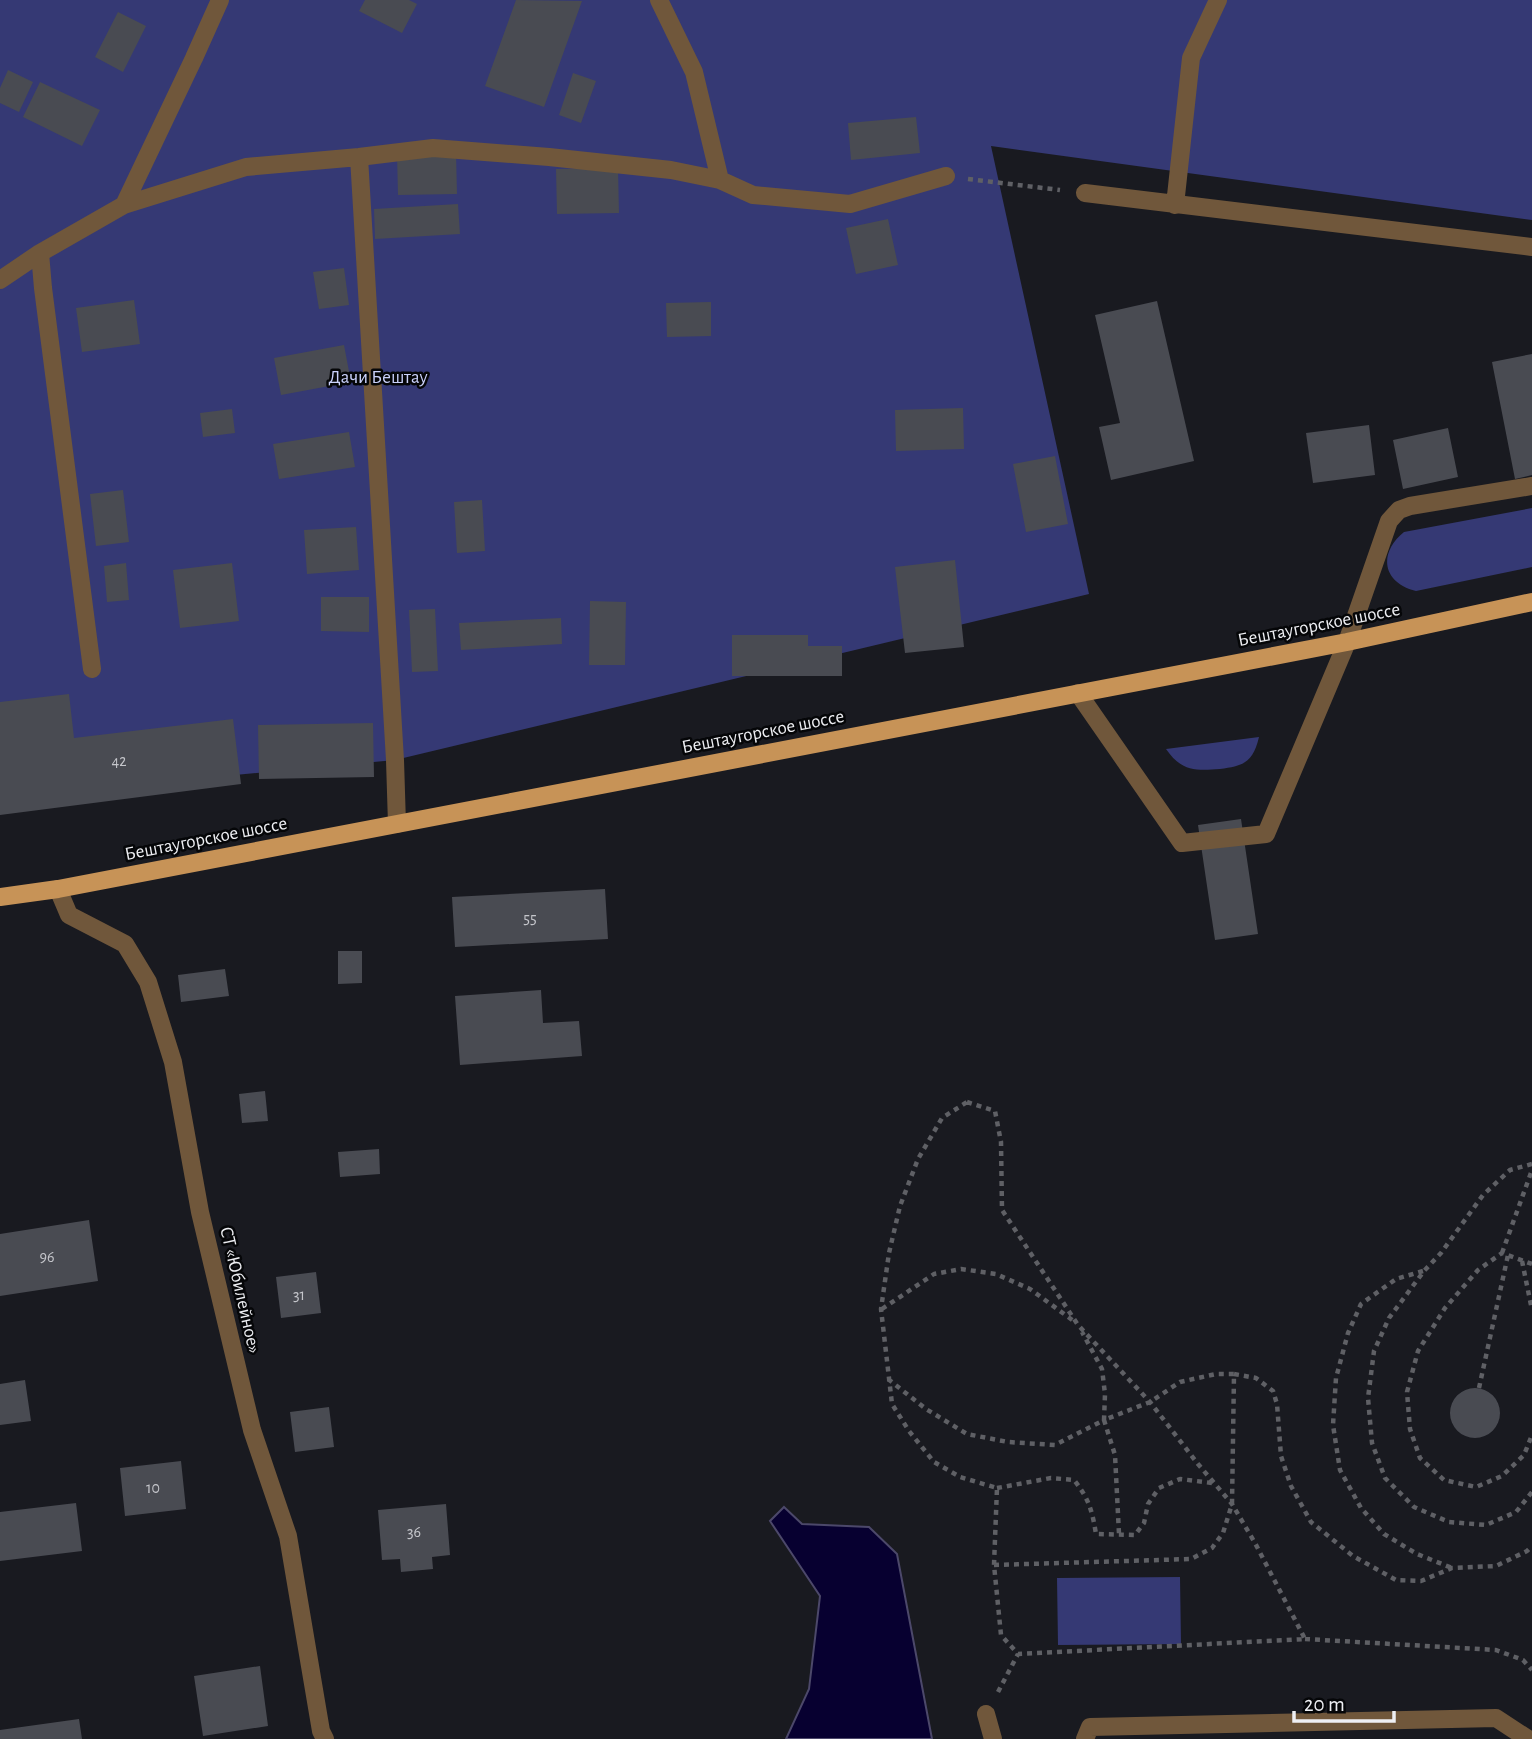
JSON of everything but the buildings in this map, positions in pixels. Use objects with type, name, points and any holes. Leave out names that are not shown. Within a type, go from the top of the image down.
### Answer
[{"type":"main road","name":"Бештаугорское шоссе","points":[[0,897],[397,824],[1346,642],[1532,603]]},
{"type":"street","points":[[124,205],[220,0]]},
{"type":"street","points":[[659,0],[694,72],[720,180]]},
{"type":"street","points":[[1175,205],[1191,58],[1218,0]]},
{"type":"street","points":[[0,280],[40,253],[124,205],[246,167],[433,148],[671,170],[720,180],[753,195],[850,204],[946,176]]},
{"type":"street","points":[[359,157],[397,824]]},
{"type":"street","points":[[1085,193],[1532,247]]},
{"type":"street","points":[[40,253],[92,669]]},
{"type":"street","points":[[1078,693],[1182,843],[1266,834],[1346,642],[1389,521],[1399,510],[1410,506],[1532,486]]},
{"type":"street","name":"СТ «Юбилейное»","points":[[58,888],[69,915],[125,944],[148,982],[173,1062],[200,1212],[252,1430],[288,1536],[321,1731],[325,1739]]},
{"type":"street","points":[[986,1714],[993,1739]]},
{"type":"street","points":[[1085,1739],[1090,1727],[1496,1718],[1528,1739]]},
{"type":"path","points":[[946,176],[1085,193]]},
{"type":"path","points":[[1119,1534],[1115,1455],[1104,1420],[1102,1369],[1078,1325],[1002,1210],[1001,1142],[995,1111],[967,1102],[942,1118],[918,1159],[900,1206],[889,1253],[881,1309],[888,1379],[892,1404],[909,1431],[934,1462],[960,1477],[997,1488],[1051,1478],[1074,1480],[1086,1495],[1096,1534],[1135,1535],[1144,1522],[1148,1504],[1159,1488],[1180,1479],[1214,1483]]},
{"type":"path","points":[[1479,1388],[1505,1254],[1532,1167],[1510,1170],[1483,1195],[1389,1318],[1374,1351],[1368,1398],[1372,1443],[1385,1478],[1414,1507],[1450,1522],[1486,1525],[1516,1512],[1532,1492]]},
{"type":"path","points":[[1505,1254],[1532,1264]]},
{"type":"path","points":[[1505,1254],[1478,1270],[1445,1308],[1418,1351],[1407,1392],[1410,1429],[1420,1458],[1444,1480],[1476,1486],[1502,1476],[1524,1455],[1532,1434]]},
{"type":"path","points":[[1522,1260],[1532,1310]]},
{"type":"path","points":[[881,1309],[934,1274],[961,1269],[996,1274],[1030,1289],[1078,1325],[1150,1402],[1231,1504],[1255,1543],[1305,1639]]},
{"type":"path","points":[[1424,1271],[1396,1279],[1361,1304],[1348,1334],[1336,1378],[1332,1425],[1340,1470],[1361,1508],[1384,1534],[1417,1553],[1452,1567]]},
{"type":"path","points":[[888,1379],[926,1409],[967,1434],[1008,1442],[1055,1445],[1104,1420],[1150,1402],[1180,1382],[1216,1374],[1256,1378],[1273,1391],[1277,1404],[1281,1456],[1291,1486],[1311,1521],[1353,1556],[1396,1580],[1421,1581],[1452,1567],[1496,1566],[1532,1546]]},
{"type":"path","points":[[994,1565],[1191,1559],[1212,1548],[1223,1533],[1231,1504],[1234,1374]]},
{"type":"path","points":[[997,1488],[994,1565],[1000,1635],[1018,1654],[1305,1639],[1496,1650],[1523,1660],[1532,1670]]},
{"type":"path","points":[[986,1714],[1018,1654]]},
{"type":"green space","name":"Дачи Бештау","points":[[0,0],[1532,0],[1532,220],[991,146],[1089,594],[395,760],[0,797]]},
{"type":"green space","points":[[1532,508],[1532,567],[1416,591],[1405,587],[1390,574],[1387,558],[1390,549],[1404,532]]},
{"type":"green space","points":[[1259,737],[1254,752],[1246,761],[1220,769],[1203,770],[1183,766],[1166,749]]},
{"type":"green space","points":[[1180,1577],[1181,1644],[1058,1645],[1057,1578]]},
{"type":"shaded area","points":[[784,1507],[802,1524],[869,1527],[897,1554],[932,1739],[786,1739],[809,1689],[820,1596],[770,1521]]}]
